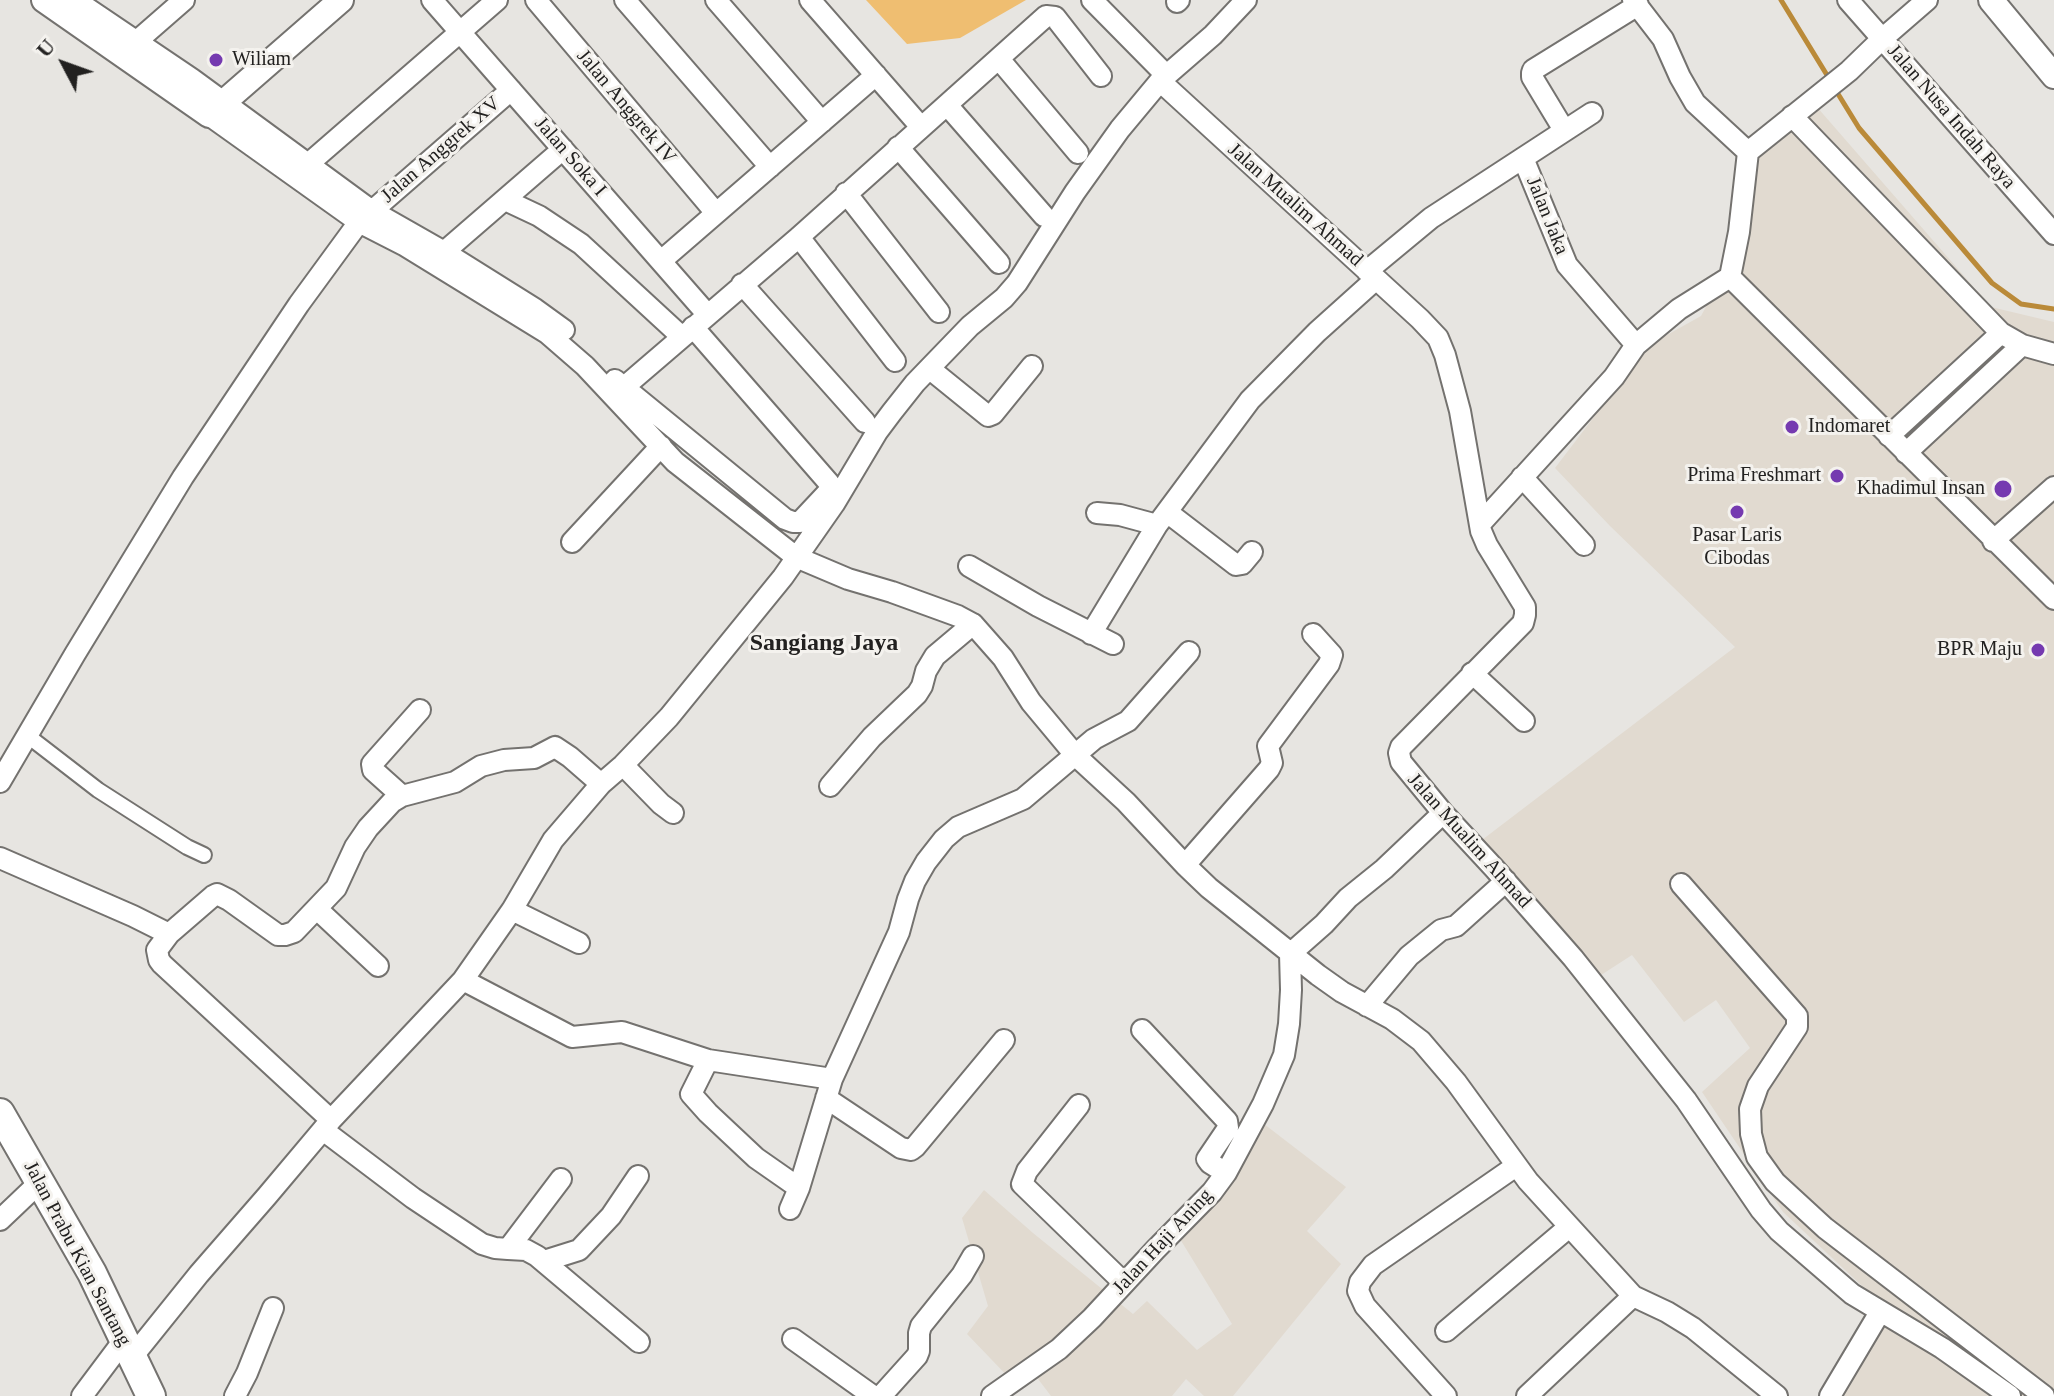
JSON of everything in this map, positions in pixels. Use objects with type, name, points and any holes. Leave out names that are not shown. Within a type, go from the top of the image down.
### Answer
[{"type":"main road","name":"Jalan Prabu Kian Santang","points":[[0,1113],[92,1273],[151,1396]]},
{"type":"street","points":[[44,0],[307,165],[365,216],[444,252],[558,325],[623,388],[785,519],[800,522],[830,490],[829,483],[694,326],[581,244],[539,216],[505,200]]},
{"type":"street","points":[[75,0],[137,41],[216,109],[404,245],[547,333],[585,366],[675,462],[796,557],[973,624],[1003,658],[1031,702],[1076,756],[1126,802],[1185,865],[1290,954],[1342,992],[1400,1024],[1421,1041],[1463,1092],[1516,1166],[1633,1296],[1693,1328],[1774,1395]]},
{"type":"street","points":[[137,41],[184,0]]},
{"type":"street","points":[[216,109],[341,0]]},
{"type":"street","name":"Jalan Soka I","points":[[432,0],[661,261],[694,326]]},
{"type":"street","points":[[307,165],[497,0]]},
{"type":"street","name":"Jalan Anggrek IV","points":[[536,0],[716,213]]},
{"type":"street","points":[[625,0],[770,167]]},
{"type":"street","points":[[716,0],[822,122]]},
{"type":"street","points":[[810,0],[921,127]]},
{"type":"street","name":"Jalan Mualim Ahmad","points":[[1092,0],[1163,78],[1420,319],[1438,338],[1445,355],[1460,411],[1481,531],[1525,607],[1525,615],[1523,623],[1401,747],[1399,758],[1405,768],[1573,958],[1686,1100],[1761,1210],[1779,1231],[1852,1294],[1942,1348],[2010,1396]]},
{"type":"street","points":[[82,1396],[199,1274],[327,1125],[463,980],[512,910],[553,840],[601,784],[623,765],[689,693],[783,577],[834,504],[877,432],[915,383],[1017,283],[1075,192],[1120,129],[1163,78],[1213,35],[1246,0]]},
{"type":"street","name":"Jalan Nusa Indah Raya","points":[[1848,0],[2054,234]]},
{"type":"street","points":[[1481,523],[1614,377],[1636,345],[1679,309],[1730,277],[1739,232],[1748,152],[1849,71],[1927,0]]},
{"type":"street","points":[[1991,0],[2054,76]]},
{"type":"street","points":[[1564,130],[1532,77],[1533,70],[1635,2],[1663,39],[1695,103],[1748,152]]},
{"type":"street","points":[[623,388],[799,237],[1046,16],[1055,17],[1101,76]]},
{"type":"street","points":[[999,59],[1078,153]]},
{"type":"street","points":[[661,261],[876,75]]},
{"type":"street","name":"Jalan Anggrek XV","points":[[0,782],[183,477],[292,314],[365,216],[511,90]]},
{"type":"street","points":[[947,105],[1044,216]]},
{"type":"street","points":[[1091,634],[1162,518],[1250,400],[1431,218],[1592,113]]},
{"type":"street","points":[[1792,116],[2001,333],[2022,345],[2054,354]]},
{"type":"street","points":[[898,147],[999,263]]},
{"type":"street","points":[[444,252],[563,149]]},
{"type":"street","name":"Jalan Jaka","points":[[1523,158],[1567,265],[1636,345]]},
{"type":"street","points":[[846,193],[939,312]]},
{"type":"street","points":[[799,237],[895,361]]},
{"type":"street","points":[[1730,277],[2054,599]]},
{"type":"street","points":[[742,284],[865,422]]},
{"type":"street","points":[[1889,436],[2001,333]]},
{"type":"street","points":[[1906,453],[2022,345]]},
{"type":"street","points":[[930,369],[988,416],[993,414],[1032,366]]},
{"type":"street","points":[[572,542],[661,446]]},
{"type":"street","points":[[1522,477],[1584,545]]},
{"type":"street","points":[[1993,541],[2054,487]]},
{"type":"street","points":[[1097,513],[1162,518],[1236,565],[1242,564],[1252,552]]},
{"type":"street","points":[[969,566],[1113,644]]},
{"type":"street","points":[[830,786],[872,737],[917,694],[935,656],[973,624]]},
{"type":"street","points":[[1185,865],[1271,767],[1268,746],[1329,664],[1332,655],[1313,634]]},
{"type":"street","points":[[790,1209],[829,1088],[899,932],[915,881],[926,862],[958,827],[1023,799],[1102,734],[1128,721],[1189,652]]},
{"type":"street","points":[[1472,673],[1524,721]]},
{"type":"street","points":[[402,796],[373,770],[372,764],[420,710]]},
{"type":"street","points":[[28,736],[98,790],[204,855]]},
{"type":"street","points":[[601,784],[560,749],[553,747],[534,758],[504,760],[481,766],[455,782],[402,796],[392,802],[355,847],[336,888],[294,932],[278,935],[217,894],[169,934],[157,950],[162,964],[327,1125],[413,1198],[482,1244],[533,1253],[639,1342]]},
{"type":"street","points":[[623,765],[673,813]]},
{"type":"street","points":[[1290,954],[1443,813]]},
{"type":"street","points":[[0,858],[169,934]]},
{"type":"street","points":[[1367,1006],[1409,956],[1441,930],[1456,926],[1506,881]]},
{"type":"street","points":[[1681,884],[1797,1016],[1797,1027],[1758,1086],[1750,1109],[1751,1134],[1757,1157],[1775,1182],[1825,1228],[2044,1396]]},
{"type":"street","points":[[317,909],[378,966]]},
{"type":"street","points":[[512,910],[579,943]]},
{"type":"street","name":"Jalan Haji Aning","points":[[992,1396],[1059,1349],[1092,1318],[1212,1192],[1226,1173],[1263,1104],[1284,1055],[1289,1024],[1290,954]]},
{"type":"street","points":[[463,980],[572,1037],[622,1032],[708,1060],[829,1088],[901,1148],[911,1150],[1004,1040]]},
{"type":"street","points":[[1142,1030],[1227,1121],[1228,1128],[1207,1158],[1226,1173]]},
{"type":"street","points":[[708,1060],[691,1094],[756,1158],[799,1188]]},
{"type":"street","points":[[1079,1105],[1027,1171],[1022,1184],[1124,1283]]},
{"type":"street","points":[[1446,1396],[1365,1306],[1358,1291],[1360,1282],[1373,1265],[1516,1166]]},
{"type":"street","points":[[544,1261],[579,1250],[611,1216],[638,1176]]},
{"type":"street","points":[[508,1249],[561,1179]]},
{"type":"street","points":[[0,1220],[40,1182]]},
{"type":"street","points":[[1446,1331],[1569,1227]]},
{"type":"street","points":[[881,1396],[917,1356],[921,1326],[962,1275],[973,1256]]},
{"type":"street","points":[[1527,1396],[1633,1296]]},
{"type":"street","points":[[235,1396],[273,1308]]},
{"type":"street","points":[[1830,1396],[1880,1312]]},
{"type":"street","points":[[793,1339],[873,1396]]},
{"type":"shaded area","points":[[866,0],[1026,0],[960,38],[907,44]]},
{"type":"shaded area","points":[[1810,99],[1991,307],[2054,322],[2054,1396],[1841,1396],[1891,1313],[1783,1212],[1702,1092],[1750,1048],[1716,1000],[1684,1022],[1632,955],[1598,977],[1478,843],[1735,647],[1555,468],[1649,345],[1701,316],[1721,279],[1740,156]]},
{"type":"shaded area","points":[[1251,1114],[1346,1187],[1307,1231],[1341,1264],[1233,1396],[1204,1396],[1186,1379],[1172,1396],[1051,1396],[1035,1375],[1014,1383],[967,1334],[988,1306],[962,1218],[984,1190],[1133,1314],[1147,1301],[1197,1350],[1232,1324],[1169,1221],[1205,1186]]},
{"type":"waterway","points":[[1781,0],[1830,80]]},
{"type":"waterway","points":[[1835,89],[1859,128],[1992,283],[2021,304],[2054,309]]},
{"type":"place","name":"Wiliam","points":[[216,60]]},
{"type":"place","name":"Indomaret","points":[[1792,427]]},
{"type":"place","name":"Prima Freshmart","points":[[1837,476]]},
{"type":"place","name":"Khadimul Insan","points":[[2003,489]]},
{"type":"place","name":"Pasar Laris Cibodas","points":[[1737,512]]},
{"type":"place","name":"BPR Maju","points":[[2038,650]]},
{"type":"district","name":"Sangiang Jaya","points":[[824,644]]}]
